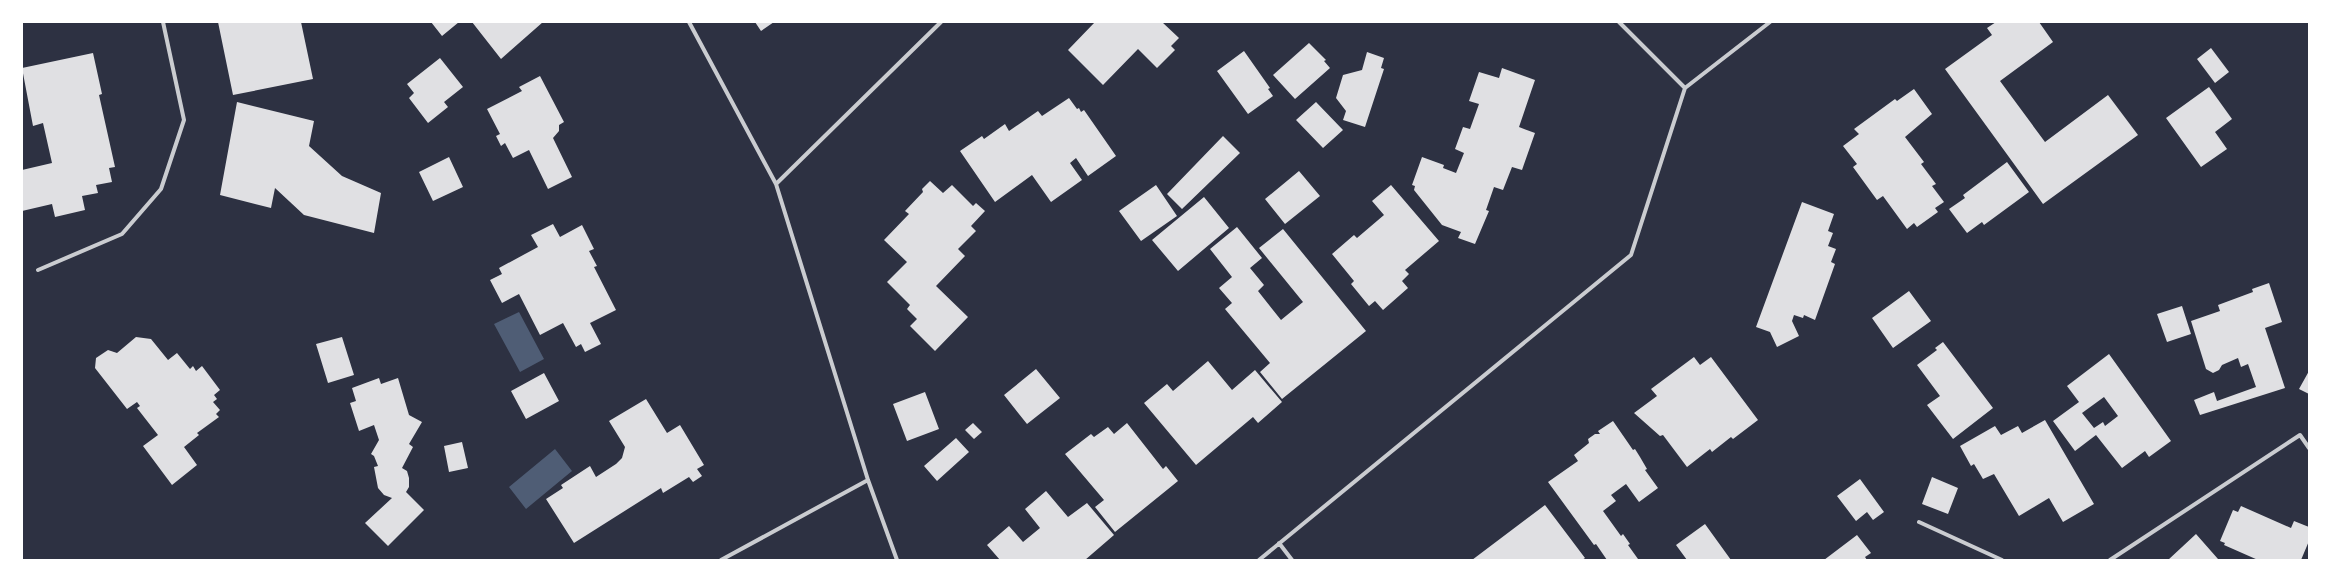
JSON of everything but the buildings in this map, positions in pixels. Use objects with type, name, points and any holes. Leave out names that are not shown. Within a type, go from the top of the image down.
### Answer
[{"type":"street","points":[[38,270],[122,234],[161,189],[184,120],[163,22]]},
{"type":"street","points":[[689,22],[776,184],[868,480],[897,560]]},
{"type":"street","points":[[776,184],[941,22]]},
{"type":"street","points":[[1619,22],[1685,88]]},
{"type":"street","points":[[1259,560],[1631,255],[1685,88],[1770,22]]},
{"type":"street","points":[[2110,560],[2300,435],[2309,448]]},
{"type":"street","points":[[721,560],[868,480]]},
{"type":"street","points":[[1919,522],[2002,560]]},
{"type":"street","points":[[1279,543],[1292,560]]},
{"type":"water","points":[[519,312],[544,359],[520,372],[494,324]]},
{"type":"water","points":[[555,449],[572,471],[526,509],[509,487]]}]
